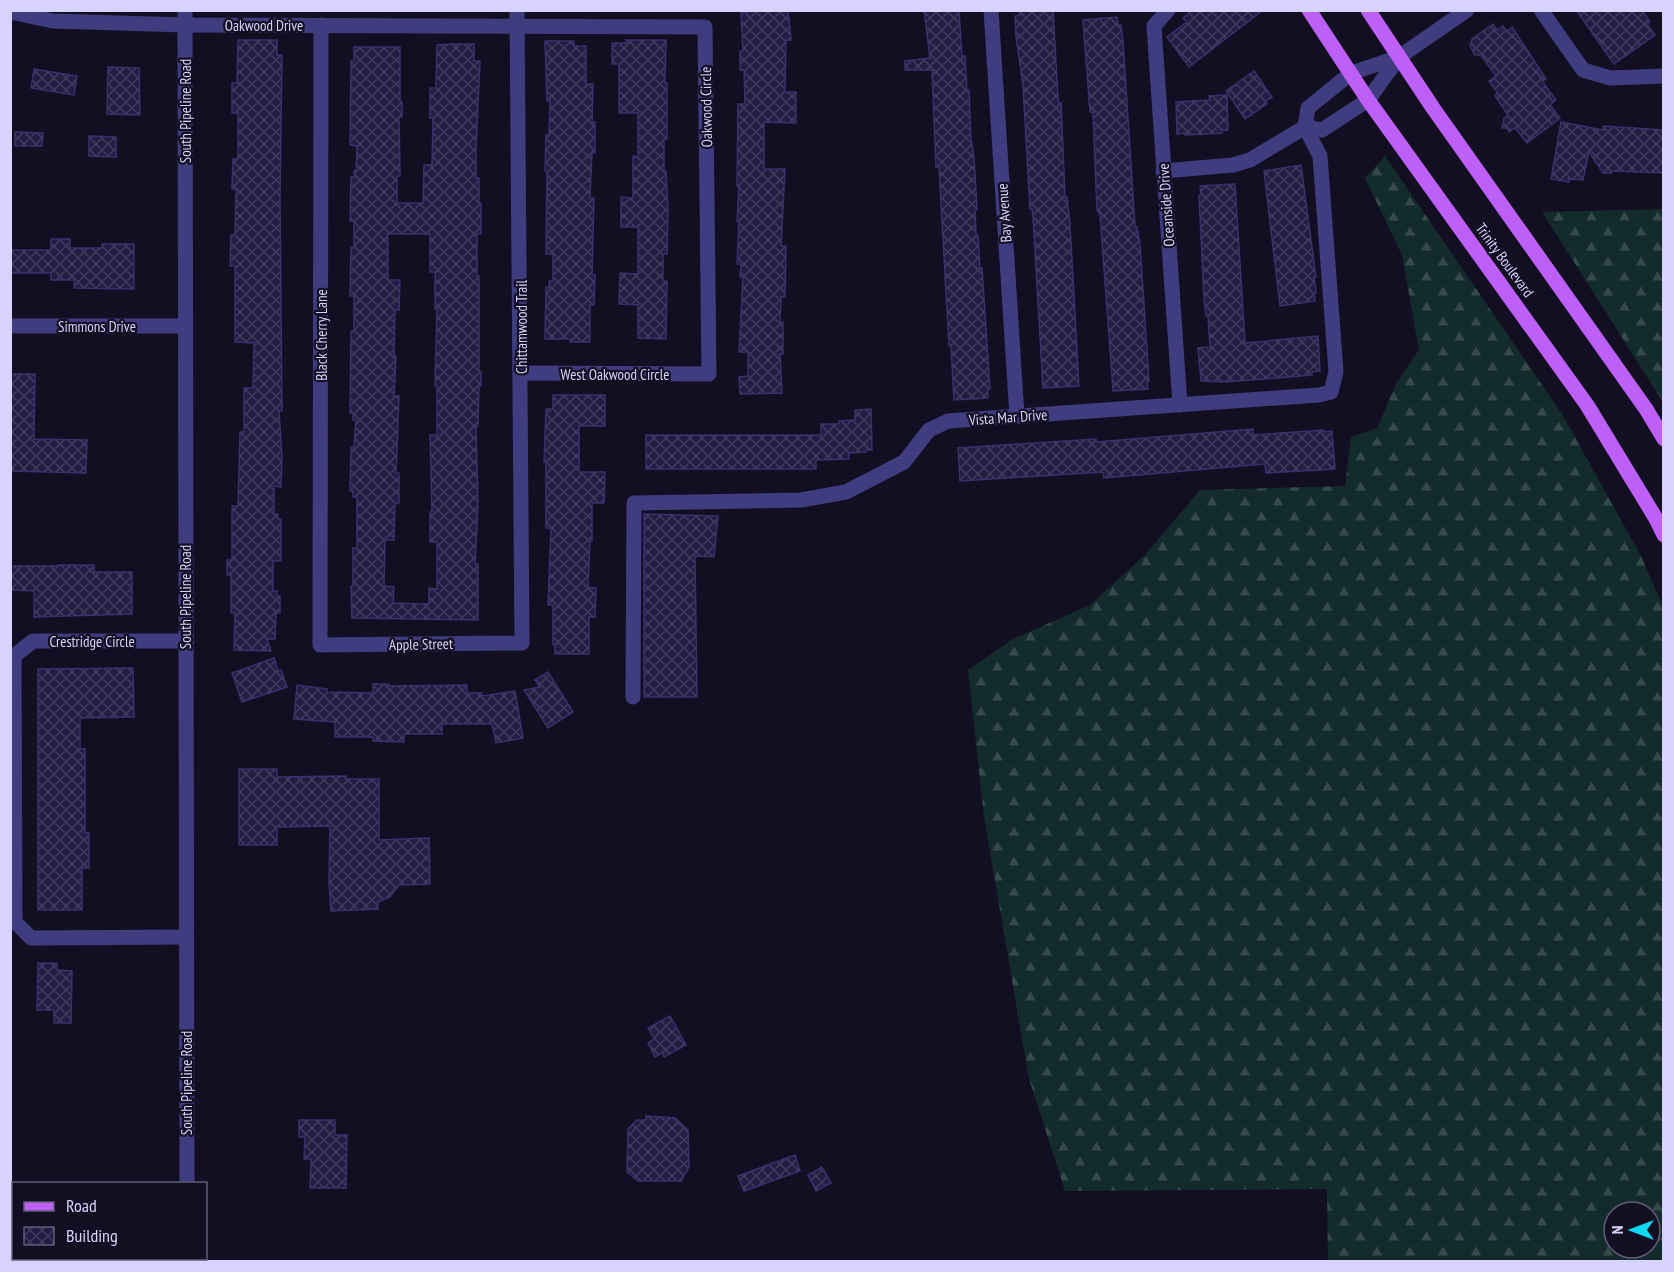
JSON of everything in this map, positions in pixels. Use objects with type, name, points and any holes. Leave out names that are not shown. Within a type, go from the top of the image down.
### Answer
[{"type":"main road","name":"Trinity Boulevard","points":[[1309,10],[1368,100],[1587,405],[1664,535]]},
{"type":"main road","name":"Trinity Boulevard","points":[[1368,10],[1433,108],[1646,409],[1664,439]]},
{"type":"street","name":"Bay Avenue","points":[[991,10],[1017,416]]},
{"type":"street","name":"Oceanside Drive","points":[[1168,10],[1154,26],[1180,405]]},
{"type":"street","points":[[1305,127],[1308,108],[1351,74],[1400,57],[1467,10]]},
{"type":"street","points":[[1541,10],[1583,70],[1610,78],[1664,76]]},
{"type":"street","name":"Oakwood Drive","points":[[10,12],[53,21],[185,18],[321,25],[518,18]]},
{"type":"street","name":"South Pipeline Road","points":[[185,18],[187,1182]]},
{"type":"street","name":"Chittamwood Trail","points":[[518,18],[522,643]]},
{"type":"street","name":"Oakwood Circle","points":[[518,18],[705,27],[709,374]]},
{"type":"street","name":"Black Cherry Lane","points":[[320,645],[321,25]]},
{"type":"street","points":[[1163,171],[1233,165],[1250,160],[1305,127],[1322,130],[1368,100],[1400,57]]},
{"type":"street","name":"Vista Mar Drive","points":[[633,696],[634,503],[801,500],[846,492],[904,462],[928,430],[948,421],[1319,395],[1330,392],[1336,372],[1320,156],[1305,127]]},
{"type":"street","name":"Simmons Drive","points":[[10,326],[184,326]]},
{"type":"street","name":"West Oakwood Circle","points":[[521,373],[709,374]]},
{"type":"street","name":"Crestridge Circle","points":[[185,641],[33,641],[14,656],[14,690],[15,922],[31,938],[186,937]]},
{"type":"street","name":"Apple Street","points":[[320,645],[522,643]]},
{"type":"green space","points":[[1385,156],[1562,414],[1641,556],[1663,606],[1663,1261],[1328,1261],[1327,1189],[1065,1191],[1029,1079],[984,817],[968,670],[1013,639],[1090,605],[1145,555],[1200,490],[1345,486],[1351,437],[1377,428],[1397,382],[1419,350],[1402,255],[1365,178]]},
{"type":"green space","points":[[1664,209],[1663,402],[1542,212]]},
{"type":"building","points":[[788,10],[791,40],[786,40],[785,92],[796,92],[796,123],[764,122],[764,169],[785,169],[781,246],[786,246],[785,297],[781,297],[780,322],[783,322],[783,354],[780,354],[782,393],[740,394],[739,377],[748,376],[748,352],[739,352],[743,277],[740,277],[741,264],[737,264],[738,104],[745,104],[744,70],[740,70],[740,51],[743,51],[741,13]]},
{"type":"building","points":[[924,10],[958,10],[959,12],[962,56],[965,56],[967,90],[969,90],[977,210],[975,210],[976,235],[978,235],[980,269],[982,268],[990,389],[988,389],[988,398],[954,400],[939,167],[936,167],[932,70],[905,70],[905,61],[930,58]]},
{"type":"building","points":[[1019,10],[1053,10],[1058,97],[1059,104],[1061,103],[1065,197],[1067,197],[1070,225],[1079,386],[1043,388],[1023,86],[1016,36],[1015,16],[1020,15]]},
{"type":"building","points":[[1193,10],[1263,10],[1189,67],[1167,37],[1187,22],[1183,18]]},
{"type":"building","points":[[1576,10],[1642,10],[1650,22],[1647,24],[1655,35],[1614,64]]},
{"type":"building","points":[[1117,17],[1118,25],[1121,25],[1123,41],[1135,227],[1137,227],[1140,243],[1149,381],[1147,381],[1148,389],[1113,391],[1100,214],[1097,210],[1093,112],[1090,112],[1083,20]]},
{"type":"building","points":[[1493,24],[1497,30],[1503,26],[1507,31],[1512,27],[1546,79],[1542,81],[1556,100],[1550,105],[1560,118],[1527,143],[1515,128],[1509,132],[1507,128],[1502,128],[1504,118],[1508,115],[1495,96],[1497,92],[1489,81],[1496,76],[1481,55],[1475,55],[1470,46],[1472,39]]},
{"type":"building","points":[[238,40],[277,40],[277,55],[282,55],[280,198],[282,411],[279,411],[282,457],[281,487],[274,486],[274,514],[278,514],[278,519],[281,519],[281,561],[273,561],[273,591],[277,591],[277,596],[280,596],[280,613],[276,613],[275,639],[267,639],[271,651],[234,650],[235,613],[231,613],[231,575],[227,575],[227,560],[232,560],[232,506],[238,506],[240,432],[244,432],[244,388],[253,388],[254,343],[235,342],[235,266],[230,266],[231,235],[235,235],[236,189],[232,189],[233,159],[238,159],[238,113],[232,113],[232,83],[237,83]]},
{"type":"building","points":[[626,40],[666,40],[667,139],[664,139],[664,171],[666,171],[668,210],[667,254],[663,254],[663,281],[667,281],[666,339],[638,338],[638,305],[619,304],[620,273],[638,274],[638,227],[621,227],[621,197],[633,198],[633,156],[638,157],[638,113],[619,113],[619,64],[612,64],[612,43],[627,43]]},
{"type":"building","points":[[545,41],[574,41],[574,46],[586,46],[586,84],[593,84],[592,122],[595,122],[595,153],[592,152],[590,198],[594,198],[592,275],[595,275],[594,305],[590,305],[590,342],[545,339],[546,287],[549,288],[549,281],[553,281],[553,254],[546,254],[547,172],[545,171],[550,101],[547,101]]},
{"type":"building","points":[[474,44],[474,61],[480,61],[476,148],[476,178],[479,178],[479,203],[481,203],[481,234],[477,234],[479,372],[481,372],[478,426],[476,426],[478,503],[475,564],[478,564],[478,620],[352,618],[351,586],[353,586],[353,548],[357,548],[357,497],[353,497],[353,491],[350,491],[351,447],[354,447],[356,420],[353,420],[353,413],[350,413],[351,331],[354,331],[354,296],[350,296],[351,247],[354,247],[354,221],[350,221],[351,177],[354,177],[354,171],[356,171],[357,146],[350,145],[351,61],[354,61],[354,47],[400,47],[402,117],[399,117],[400,176],[397,176],[397,203],[423,203],[424,165],[432,165],[433,118],[430,118],[430,88],[436,88],[437,45]],"holes":[[[388,234],[430,234],[430,272],[435,272],[435,309],[437,309],[435,386],[437,386],[437,435],[430,435],[432,512],[430,512],[430,542],[437,542],[437,589],[429,588],[429,604],[393,603],[394,587],[384,586],[385,540],[394,540],[395,503],[399,503],[399,473],[396,473],[399,396],[394,396],[396,356],[394,356],[395,310],[399,310],[400,280],[388,280]]]},
{"type":"building","points":[[108,67],[139,68],[140,115],[107,114]]},
{"type":"building","points":[[34,69],[77,76],[74,95],[31,88]]},
{"type":"building","points":[[1254,71],[1272,97],[1266,101],[1267,104],[1245,119],[1226,91]]},
{"type":"building","points":[[1227,95],[1228,130],[1222,130],[1222,133],[1177,134],[1176,102],[1210,100],[1209,96]]},
{"type":"building","points":[[1561,122],[1603,130],[1603,126],[1664,130],[1664,173],[1614,171],[1603,173],[1589,152],[1583,180],[1569,179],[1569,182],[1551,179]]},
{"type":"building","points":[[15,132],[43,133],[42,146],[15,146]]},
{"type":"building","points":[[89,136],[116,137],[116,157],[89,156]]},
{"type":"building","points":[[1301,165],[1316,277],[1314,277],[1315,301],[1280,306],[1264,171]]},
{"type":"building","points":[[1235,184],[1245,343],[1318,336],[1320,371],[1312,372],[1312,375],[1225,382],[1201,381],[1198,348],[1210,347],[1204,298],[1200,186]]},
{"type":"building","points":[[51,239],[70,239],[70,248],[102,248],[102,244],[134,244],[134,289],[74,288],[74,280],[51,280],[51,273],[10,273],[10,250],[51,250]]},
{"type":"building","points":[[10,374],[35,374],[34,439],[87,440],[86,473],[10,471]]},
{"type":"building","points":[[553,395],[605,395],[605,426],[579,426],[579,472],[605,472],[604,503],[592,503],[592,541],[590,541],[588,587],[596,588],[595,617],[589,617],[589,654],[555,654],[555,645],[553,645],[553,605],[548,605],[551,528],[546,528],[546,462],[544,462],[546,409],[553,409]]},
{"type":"building","points":[[871,409],[872,450],[849,453],[849,459],[816,460],[816,469],[646,469],[646,435],[821,435],[821,424],[839,424],[839,421],[855,420],[855,410]]},
{"type":"building","points":[[1253,429],[1253,435],[1332,431],[1335,469],[1266,473],[1265,464],[1104,478],[1103,472],[960,481],[958,448],[1096,439],[1096,442]]},
{"type":"building","points":[[644,514],[718,516],[714,557],[695,556],[697,697],[644,697]]},
{"type":"building","points":[[94,565],[94,572],[132,572],[132,614],[34,617],[34,591],[11,590],[11,566]]},
{"type":"building","points":[[274,658],[287,687],[242,702],[232,673]]},
{"type":"building","points":[[133,668],[134,717],[80,718],[80,749],[85,749],[85,833],[89,833],[89,868],[82,868],[82,910],[38,910],[38,669]]},
{"type":"building","points":[[548,672],[573,712],[548,728],[524,690],[540,687],[535,680]]},
{"type":"building","points":[[373,684],[389,684],[389,686],[467,685],[467,693],[482,693],[482,696],[515,691],[523,738],[496,743],[492,724],[442,724],[442,734],[404,734],[404,742],[373,741],[373,737],[335,737],[335,722],[294,719],[297,685],[327,689],[327,692],[373,693]]},
{"type":"building","points":[[239,769],[277,769],[277,777],[346,776],[346,779],[379,779],[379,840],[429,838],[430,884],[399,885],[390,897],[378,902],[378,909],[331,911],[330,826],[277,827],[277,845],[239,845]]},
{"type":"building","points":[[38,963],[57,963],[57,970],[72,971],[71,1023],[54,1023],[54,1010],[37,1010]]},
{"type":"building","points":[[670,1016],[686,1045],[664,1057],[662,1053],[655,1057],[648,1043],[654,1039],[648,1028]]},
{"type":"building","points":[[646,1116],[675,1118],[688,1130],[689,1167],[681,1181],[638,1181],[627,1172],[628,1129],[637,1120],[646,1120]]},
{"type":"building","points":[[299,1120],[335,1120],[335,1135],[347,1135],[346,1188],[310,1188],[311,1159],[304,1159],[305,1137],[299,1137]]},
{"type":"building","points":[[795,1155],[800,1171],[744,1191],[738,1176]]},
{"type":"building","points":[[822,1167],[831,1183],[816,1191],[808,1175]]}]
